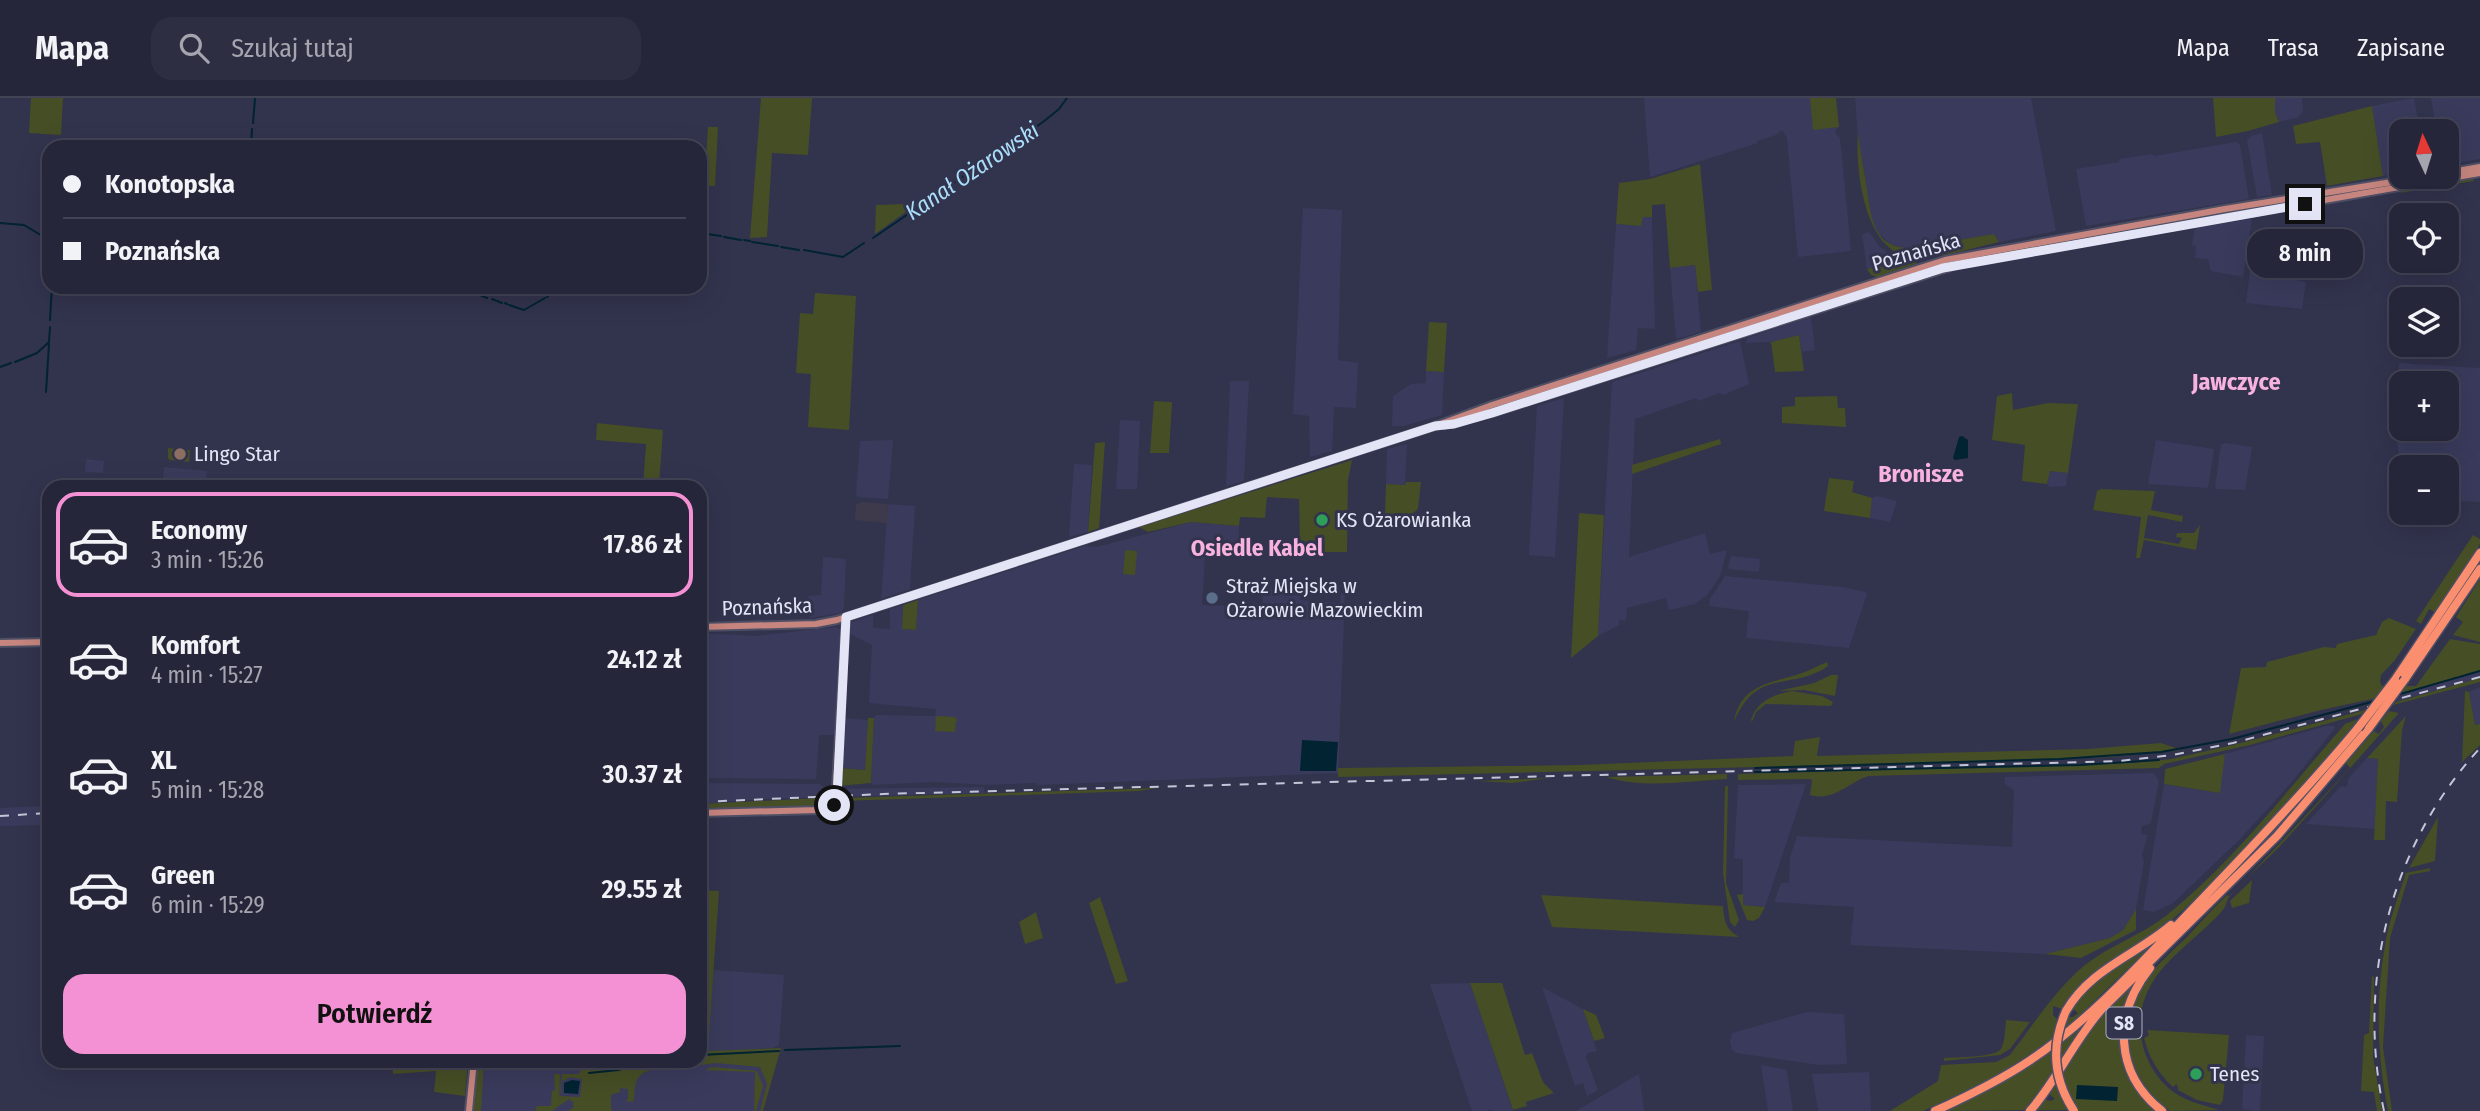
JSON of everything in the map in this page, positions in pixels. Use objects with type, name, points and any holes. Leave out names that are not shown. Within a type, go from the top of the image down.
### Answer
[{"type":"highway","name":"S8","points":[[2074,1111],[2062,1088],[2055,1058],[2057,1039],[2066,1011],[2076,994],[2094,977],[2157,937],[2215,886],[2280,819],[2395,680],[2480,553]]},
{"type":"highway","name":"S8","points":[[2162,1111],[2146,1095],[2130,1068],[2125,1048],[2124,1025],[2135,990],[2174,939],[2277,836],[2369,727],[2405,680],[2480,569]]},
{"type":"highway","points":[[1935,1111],[2015,1071],[2068,1032],[2215,886]]},
{"type":"highway","points":[[2030,1111],[2091,1022],[2174,939]]},
{"type":"main road","points":[[2459,171],[2480,167]]},
{"type":"main road","name":"Poznańska","points":[[1492,409],[1964,263],[2480,173]]},
{"type":"main road","name":"Poznańska","points":[[707,627],[816,624],[846,617],[1435,426],[1454,424],[1492,409],[1945,260],[2138,224],[2389,183]]},
{"type":"main road","points":[[707,813],[821,810],[836,802],[846,617]]},
{"type":"main road","points":[[0,643],[42,642]]},
{"type":"main road","points":[[469,1111],[473,1068]]},
{"type":"shaded area","points":[[1644,98],[1835,98],[1838,127],[1835,132],[1840,138],[1851,251],[1798,257],[1787,138],[1782,130],[1776,135],[1757,141],[1758,143],[1650,177]]},
{"type":"shaded area","points":[[1855,98],[2031,98],[2056,231],[1999,242],[1994,234],[1911,248],[1890,244],[1878,233],[1872,222],[1858,139]]},
{"type":"shaded area","points":[[2275,98],[2302,98],[2303,111],[2299,117],[2279,122],[2275,112]]},
{"type":"shaded area","points":[[2414,98],[2418,119],[2389,119],[2389,175],[2383,176],[2372,106]]},
{"type":"shaded area","points":[[2431,98],[2480,98],[2480,159],[2459,163],[2459,119],[2434,119]]},
{"type":"shaded area","points":[[2262,133],[2272,195],[2257,197],[2247,140]]},
{"type":"shaded area","points":[[2236,142],[2240,145],[2249,199],[2086,226],[2076,169],[2119,162],[2119,159]]},
{"type":"shaded area","points":[[1303,208],[1342,210],[1338,360],[1358,363],[1356,408],[1334,407],[1332,451],[1310,457],[1309,416],[1293,414]]},
{"type":"shaded area","points":[[1642,217],[1652,217],[1655,329],[1638,328],[1636,350],[1607,358],[1616,224],[1641,226]]},
{"type":"shaded area","points":[[2252,219],[2243,277],[2211,271],[2208,259],[2195,258],[2196,246],[2192,245],[2195,227]]},
{"type":"shaded area","points":[[1869,232],[1880,247],[1893,256],[1888,265],[1867,269],[1862,234]]},
{"type":"shaded area","points":[[1695,265],[1701,332],[1676,339],[1670,268]]},
{"type":"shaded area","points":[[2250,271],[2306,282],[2302,309],[2246,303]]},
{"type":"shaded area","points":[[1811,317],[1815,350],[1802,352],[1799,335],[1771,342],[1746,343],[1747,338]]},
{"type":"shaded area","points":[[1740,341],[1749,384],[1723,395],[1720,393],[1698,401],[1696,398],[1635,419],[1629,557],[1705,533],[1710,554],[1727,550],[1720,576],[1708,594],[1695,604],[1669,610],[1666,598],[1627,608],[1626,621],[1619,620],[1619,625],[1598,636],[1612,382]]},
{"type":"shaded area","points":[[2399,363],[2480,368],[2480,502],[2459,501],[2459,455],[2399,455],[2397,441],[2459,441],[2459,371],[2398,371]]},
{"type":"shaded area","points":[[1426,371],[1444,372],[1442,415],[1403,426],[1392,426],[1393,396],[1411,384],[1426,383]]},
{"type":"shaded area","points":[[1230,381],[1249,381],[1244,481],[1226,486]]},
{"type":"shaded area","points":[[1564,398],[1555,557],[1529,555],[1537,406]]},
{"type":"shaded area","points":[[1120,420],[1140,421],[1137,489],[1116,489]]},
{"type":"shaded area","points":[[1959,437],[1968,440],[1968,458],[1955,460],[1953,458]]},
{"type":"shaded area","points":[[893,440],[888,499],[858,497],[856,494],[860,441]]},
{"type":"shaded area","points":[[2156,440],[2214,449],[2208,488],[2148,484]]},
{"type":"shaded area","points":[[2225,443],[2252,447],[2245,490],[2217,489],[2215,486],[2221,445]]},
{"type":"shaded area","points":[[1407,444],[1405,485],[1386,484],[1387,449]]},
{"type":"shaded area","points":[[86,459],[104,461],[103,473],[85,472]]},
{"type":"shaded area","points":[[1074,464],[1092,465],[1088,532],[1069,537]]},
{"type":"shaded area","points":[[164,467],[207,471],[206,480],[163,480]]},
{"type":"shaded area","points":[[2050,471],[2068,473],[2066,486],[2050,487],[2047,484]]},
{"type":"shaded area","points":[[1877,496],[1897,501],[1890,522],[1870,518],[1872,498]]},
{"type":"shaded area","points":[[856,504],[888,504],[887,523],[855,520]]},
{"type":"shaded area","points":[[888,504],[915,506],[910,589],[881,599]]},
{"type":"shaded area","points":[[1191,522],[1239,526],[1238,543],[1206,543],[1202,605],[1263,607],[1262,588],[1300,591],[1300,600],[1340,603],[1341,593],[1345,593],[1338,773],[1037,785],[935,782],[871,785],[876,715],[935,716],[936,709],[869,703],[872,645],[848,633],[852,622],[873,615],[873,628],[890,629],[890,609],[903,605],[902,629],[916,630],[918,600],[1085,546],[1097,547]]},
{"type":"shaded area","points":[[1731,556],[1760,559],[1759,572],[1730,569],[1728,567]]},
{"type":"shaded area","points":[[823,557],[846,559],[844,608],[841,613],[810,618],[808,596],[821,595]]},
{"type":"shaded area","points":[[1725,576],[1843,587],[1865,592],[1867,594],[1849,648],[1746,638],[1749,611],[1709,606],[1710,599]]},
{"type":"shaded area","points":[[835,627],[840,629],[838,735],[819,735],[816,779],[707,778],[707,633],[755,636]]},
{"type":"shaded area","points":[[2480,671],[2480,678],[2396,702],[2403,693]]},
{"type":"shaded area","points":[[2480,687],[2480,724],[2475,725],[2469,692]]},
{"type":"shaded area","points":[[844,718],[868,720],[865,770],[840,768]]},
{"type":"shaded area","points":[[2326,726],[2335,728],[2291,783],[2240,839],[2173,903],[2154,912],[2143,910],[2164,784],[2219,793],[2225,754]]},
{"type":"shaded area","points":[[1302,740],[1338,742],[1336,771],[1300,771]]},
{"type":"shaded area","points":[[2367,758],[2378,759],[2375,829],[2306,824],[2341,786],[2347,787],[2348,779]]},
{"type":"shaded area","points":[[2154,773],[2159,781],[2151,823],[2142,826],[2141,834],[2148,835],[2142,855],[2144,862],[2136,909],[2123,930],[2110,938],[2045,954],[1850,945],[1854,907],[1774,902],[1781,883],[1789,883],[1790,857],[1797,836],[2012,847],[2014,790],[2005,784],[2005,777]]},
{"type":"shaded area","points":[[707,783],[820,784],[826,789],[984,787],[984,793],[762,799],[707,803]]},
{"type":"shaded area","points":[[1806,784],[1765,907],[1743,905],[1743,859],[1734,858],[1738,785]]},
{"type":"shaded area","points":[[42,806],[42,825],[0,826],[0,808]]},
{"type":"shaded area","points":[[713,970],[784,975],[779,1045],[773,1048],[708,1052]]},
{"type":"shaded area","points":[[1470,983],[1513,1111],[1472,1111],[1430,984]]},
{"type":"shaded area","points":[[1542,987],[1583,1009],[1597,1051],[1588,1053],[1586,1057],[1598,1090],[1587,1096],[1583,1083],[1575,1086]]},
{"type":"shaded area","points":[[1807,1012],[1844,1014],[1847,1064],[1819,1065],[1736,1053],[1732,1050],[1732,1033]]},
{"type":"shaded area","points":[[2246,1035],[2264,1036],[2260,1111],[2242,1109]]},
{"type":"shaded area","points":[[776,1058],[761,1111],[474,1111],[479,1068],[707,1068],[707,1060]]},
{"type":"shaded area","points":[[1761,1065],[1787,1070],[1793,1111],[1768,1111]]},
{"type":"shaded area","points":[[1869,1072],[1871,1111],[1818,1111],[1812,1074]]},
{"type":"shaded area","points":[[1639,1074],[1644,1111],[1576,1111]]},
{"type":"shaded area","points":[[580,1081],[578,1094],[564,1093],[564,1083]]},
{"type":"shaded area","points":[[2077,1085],[2118,1087],[2117,1101],[2076,1099]]},
{"type":"green space","points":[[31,98],[63,98],[61,135],[29,133]]},
{"type":"green space","points":[[761,98],[812,98],[808,155],[772,153],[767,237],[750,238]]},
{"type":"green space","points":[[1810,98],[1836,98],[1839,127],[1813,130]]},
{"type":"green space","points":[[2213,98],[2275,98],[2275,112],[2279,122],[2216,137]]},
{"type":"green space","points":[[2372,106],[2383,176],[2327,186],[2320,142],[2296,144],[2293,126]]},
{"type":"green space","points":[[708,127],[718,127],[715,186],[707,186]]},
{"type":"green space","points":[[1858,133],[1872,217],[1875,227],[1888,242],[1898,247],[1911,248],[1994,234],[1999,242],[1930,257],[1907,256],[1892,250],[1881,238],[1872,223],[1865,205],[1858,166]]},
{"type":"green space","points":[[1700,164],[1712,290],[1698,292],[1695,265],[1670,268],[1665,204],[1652,205],[1652,217],[1643,217],[1641,226],[1616,224],[1619,183],[1650,179]]},
{"type":"green space","points":[[2472,178],[2474,181],[2459,183],[2459,180]]},
{"type":"green space","points":[[2411,189],[2425,189],[2400,193]]},
{"type":"green space","points":[[906,204],[907,211],[875,234],[876,205]]},
{"type":"green space","points":[[1893,256],[1918,263],[1877,277],[1871,275],[1867,269],[1888,265]]},
{"type":"green space","points":[[815,293],[856,296],[849,430],[808,427],[811,374],[796,373],[800,313],[813,314]]},
{"type":"green space","points":[[1429,322],[1447,323],[1444,372],[1426,371]]},
{"type":"green space","points":[[1731,331],[1704,342],[1490,410]]},
{"type":"green space","points":[[1799,335],[1804,371],[1775,372],[1771,342]]},
{"type":"green space","points":[[2012,393],[2013,410],[2048,403],[2078,404],[2068,473],[2050,471],[2047,484],[2022,481],[2025,445],[1992,440],[1997,396]]},
{"type":"green space","points":[[1837,396],[1838,408],[1845,408],[1846,427],[1782,423],[1782,407],[1795,406],[1795,397]]},
{"type":"green space","points":[[1154,401],[1172,402],[1169,453],[1150,453]]},
{"type":"green space","points":[[597,423],[663,430],[659,480],[643,480],[646,444],[596,440]]},
{"type":"green space","points":[[1720,439],[1721,444],[1632,474],[1632,465]]},
{"type":"green space","points":[[1105,442],[1099,528],[1088,532],[1095,443]]},
{"type":"green space","points":[[168,448],[190,450],[189,462],[170,460]]},
{"type":"green space","points":[[1352,460],[1348,480],[1347,552],[1303,552],[1300,549],[1299,499],[1267,497],[1265,518],[1240,517],[1239,526],[1191,522],[1148,532],[1139,527]]},
{"type":"green space","points":[[1829,478],[1854,481],[1852,492],[1872,498],[1870,518],[1824,511]]},
{"type":"green space","points":[[1406,482],[1421,482],[1418,509],[1409,517],[1385,514],[1386,484],[1405,485]]},
{"type":"green space","points":[[2097,491],[2155,491],[2151,510],[2183,516],[2182,522],[2148,515],[2144,538],[2179,544],[2182,538],[2176,537],[2177,533],[2194,533],[2200,525],[2196,550],[2144,540],[2140,558],[2136,558],[2141,517],[2093,510]]},
{"type":"green space","points":[[1579,513],[1604,515],[1598,636],[1571,658]]},
{"type":"green space","points":[[2473,535],[2480,539],[2480,544],[2436,613],[2429,609],[2421,624],[2416,621]]},
{"type":"green space","points":[[1125,550],[1137,551],[1135,575],[1123,574]]},
{"type":"green space","points":[[2480,579],[2480,642],[2453,635],[2463,622],[2456,617]]},
{"type":"green space","points":[[918,600],[916,630],[902,629],[903,605]]},
{"type":"green space","points":[[2389,618],[2416,629],[2381,675],[2382,686],[2416,686],[2450,639],[2480,644],[2480,671],[2423,688],[2321,710],[2229,734],[2241,668],[2266,667],[2267,662],[2324,647],[2336,648],[2337,644],[2376,635],[2382,622]]},
{"type":"green space","points":[[1827,662],[1828,666],[1815,674],[1776,683],[1753,693],[1734,722],[1737,709],[1751,692]]},
{"type":"green space","points":[[1831,675],[1838,675],[1835,696],[1804,690],[1778,691],[1814,683]]},
{"type":"green space","points":[[2480,678],[2480,682],[2393,705],[2396,702]]},
{"type":"green space","points":[[1792,691],[1822,696],[1833,702],[1831,706],[1766,704],[1756,712],[1752,722],[1753,714],[1761,704],[1779,694]]},
{"type":"green space","points":[[2465,691],[2469,692],[2475,725],[2480,724],[2480,745],[2462,762]]},
{"type":"green space","points":[[2365,710],[2362,714],[2250,745],[2164,764],[2159,768],[1869,776],[1827,796],[1810,795],[1810,779],[1738,780],[1738,774],[2132,763],[2171,759]]},
{"type":"green space","points":[[2389,711],[2399,713],[2326,795],[2282,844],[2247,878],[2350,768],[2346,763],[2374,731],[2379,734],[2384,727],[2381,721]]},
{"type":"green space","points":[[936,716],[955,717],[958,721],[955,732],[935,731]]},
{"type":"green space","points":[[2406,716],[2402,730],[2397,802],[2386,801],[2385,840],[2374,840],[2378,759],[2367,758]]},
{"type":"green space","points":[[868,718],[874,718],[871,783],[839,786],[840,768],[865,770]]},
{"type":"green space","points":[[2358,719],[2258,834],[2191,903],[2159,931],[2085,981],[2062,1009],[2053,1006],[2053,1015],[2057,1019],[2052,1039],[1999,1075],[1923,1111],[1890,1111],[1938,1081],[1941,1065],[1996,1062],[2010,1055],[2074,975],[2095,958],[2157,922],[2192,893],[2260,823],[2345,724]]},
{"type":"green space","points":[[1820,737],[1817,756],[2088,749],[2161,743],[2181,750],[2110,757],[2008,761],[1338,777],[1338,768],[1579,765],[1793,756],[1795,741]]},
{"type":"green space","points":[[2225,754],[2220,793],[2164,784],[2165,769]]},
{"type":"green space","points":[[1727,774],[1727,779],[1666,783],[1635,783],[1606,777]]},
{"type":"green space","points":[[1550,778],[1512,783],[1477,781]]},
{"type":"green space","points":[[1725,786],[1728,786],[1726,883],[1739,920],[1735,927],[1730,922],[1723,873]]},
{"type":"green space","points":[[1157,788],[1139,791],[842,801],[840,798]]},
{"type":"green space","points":[[821,798],[821,805],[829,805],[813,808],[707,810],[707,804]]},
{"type":"green space","points":[[2438,817],[2435,861],[2409,868]]},
{"type":"green space","points":[[2430,868],[2430,871],[2409,875],[2390,938],[2383,1047],[2392,1111],[2388,1111],[2381,1068],[2379,1026],[2382,962],[2392,914],[2406,873]]},
{"type":"green space","points":[[2252,880],[2249,903],[2232,908],[2230,901]]},
{"type":"green space","points":[[2239,886],[2212,922],[2159,972],[2141,1011],[2144,1050],[2156,1074],[2180,1096],[2219,1110],[2170,1111],[2157,1100],[2137,1073],[2128,1042],[2132,1009],[2143,985],[2166,956]]},
{"type":"green space","points":[[707,890],[719,891],[708,1051],[781,1048],[763,1111],[760,1111],[767,1084],[760,1067],[707,1064]]},
{"type":"green space","points":[[1743,894],[1743,905],[1765,907],[1759,918],[1747,920],[1737,895]]},
{"type":"green space","points":[[1541,895],[1723,906],[1727,925],[1740,937],[1552,927]]},
{"type":"green space","points":[[1100,897],[1128,981],[1116,984],[1089,903]]},
{"type":"green space","points":[[2136,909],[2136,930],[2081,958],[2045,954],[2110,938],[2123,930]]},
{"type":"green space","points":[[1036,912],[1043,938],[1025,944],[1019,922]]},
{"type":"green space","points":[[2160,938],[2061,1033],[2066,1017],[2073,1017],[2078,1013],[2070,1007],[2089,984]]},
{"type":"green space","points":[[2372,976],[2373,1056],[2382,1111],[2377,1111],[2374,1092],[2361,1091],[2364,1035],[2369,1033]]},
{"type":"green space","points":[[2138,979],[2134,986],[2123,1055],[2159,1111],[2078,1111],[2061,1073],[2095,1023],[2115,999]]},
{"type":"green space","points":[[1470,983],[1502,983],[1525,1055],[1532,1053],[1543,1082],[1554,1093],[1526,1102],[1527,1106],[1513,1110]]},
{"type":"green space","points":[[1583,1009],[1596,1015],[1605,1038],[1594,1041]]},
{"type":"green space","points":[[2094,1011],[2059,1066],[2059,1041]]},
{"type":"green space","points":[[2006,1020],[2030,1022],[2010,1049],[2000,1055],[1944,1061],[1944,1058],[1983,1056],[1997,1052],[2003,1043]]},
{"type":"green space","name":"Tenes","points":[[2147,1030],[2229,1035],[2223,1100],[2220,1105],[2197,1100],[2178,1090],[2177,1084],[2173,1087],[2168,1082],[2149,1052],[2144,1038],[2149,1035]]},
{"type":"green space","points":[[2052,1047],[2054,1075],[2024,1110],[1941,1111]]},
{"type":"green space","points":[[712,1067],[757,1071],[763,1086],[756,1111],[755,1072],[705,1070]]},
{"type":"green space","points":[[383,1068],[467,1068],[465,1096],[434,1092],[436,1071],[393,1074],[393,1069]]},
{"type":"green space","points":[[474,1068],[484,1068],[481,1111],[470,1111]]},
{"type":"green space","points":[[582,1068],[658,1068],[645,1072],[637,1080],[633,1102],[626,1101],[628,1089],[620,1088],[620,1092],[611,1095],[613,1111],[568,1111],[574,1107],[574,1103],[569,1099],[552,1111],[535,1111],[537,1106],[551,1106],[552,1091],[555,1090],[554,1074],[560,1074],[559,1102],[562,1074],[579,1074]],"holes":[[[571,1077],[582,1079],[580,1097],[560,1096],[562,1081]]]},
{"type":"green space","points":[[2056,1083],[2069,1110],[2036,1110],[2044,1099],[2055,1099],[2048,1093]]},
{"type":"waterway","points":[[253,123],[255,98]]},
{"type":"waterway","name":"Kanał Ożarowski","points":[[873,238],[1043,122],[1059,109],[1067,98]]},
{"type":"waterway","points":[[251,140],[252,129]]},
{"type":"waterway","name":"Kanał Ożarowski","points":[[0,223],[24,225],[42,236]]},
{"type":"waterway","name":"Kanał Ożarowski","points":[[707,234],[721,236]]},
{"type":"waterway","name":"Kanał Ożarowski","points":[[724,237],[741,240]]},
{"type":"waterway","name":"Kanał Ożarowski","points":[[744,240],[750,241]]},
{"type":"waterway","name":"Kanał Ożarowski","points":[[752,242],[778,246]]},
{"type":"waterway","name":"Kanał Ożarowski","points":[[804,250],[843,257],[864,243]]},
{"type":"waterway","name":"Kanał Ożarowski","points":[[781,247],[799,250]]},
{"type":"waterway","points":[[50,320],[52,294]]},
{"type":"waterway","name":"Kanał Ożarowski","points":[[547,297],[550,294]]},
{"type":"waterway","name":"Kanał Ożarowski","points":[[480,295],[487,298]]},
{"type":"waterway","name":"Kanał Ożarowski","points":[[509,305],[524,310],[545,298]]},
{"type":"waterway","name":"Kanał Ożarowski","points":[[492,299],[502,303]]},
{"type":"waterway","points":[[15,362],[37,353],[49,342],[50,327]]},
{"type":"waterway","points":[[46,392],[49,344]]},
{"type":"waterway","points":[[0,367],[11,363]]},
{"type":"waterway","points":[[2397,695],[2480,671]]},
{"type":"waterway","points":[[1755,768],[2060,759],[2161,752],[2232,739],[2375,701]]},
{"type":"waterway","points":[[1755,772],[2080,765],[2159,760]]},
{"type":"waterway","points":[[785,1050],[900,1046]]},
{"type":"waterway","points":[[707,1055],[779,1051]]},
{"type":"waterway","points":[[589,1073],[625,1068]]},
{"type":"railway","points":[[707,802],[883,794],[2120,761],[2172,755],[2233,743],[2480,677]]},
{"type":"railway","points":[[2384,1111],[2376,1062],[2375,1014],[2378,965],[2388,918],[2403,872],[2423,828],[2449,786],[2480,748]]},
{"type":"railway","points":[[0,816],[42,813]]},
{"type":"place","name":"Lingo Star","points":[[180,454]]},
{"type":"place","name":"KS Ożarowianka","points":[[1322,520]]},
{"type":"place","name":"Straż Miejska w Ożarowie Mazowieckim","points":[[1212,598]]},
{"type":"place","name":"Tenes","points":[[2196,1074]]},
{"type":"district","name":"Jawczyce","points":[[2236,382]]},
{"type":"district","name":"Bronisze","points":[[1921,474]]},
{"type":"district","name":"Osiedle Kabel","points":[[1257,548]]},
{"type":"route","points":[[834,805],[837,798],[846,617],[1435,426],[1454,424],[1492,413],[1943,268],[2026,251],[2305,204]]}]
